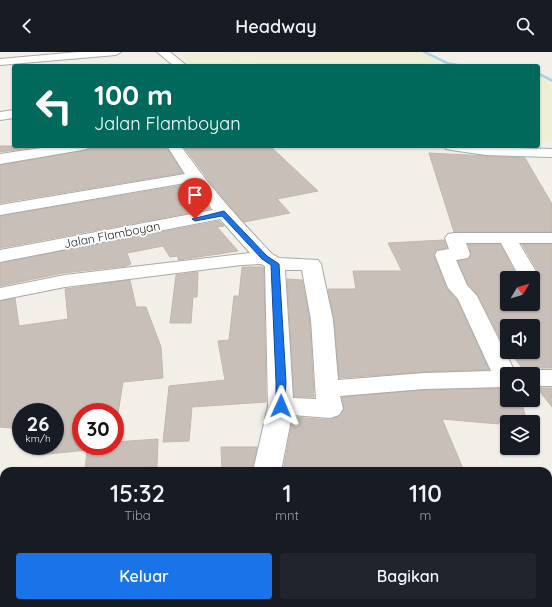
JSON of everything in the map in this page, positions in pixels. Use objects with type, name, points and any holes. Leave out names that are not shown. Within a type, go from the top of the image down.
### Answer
[{"type":"street","points":[[0,62],[116,52]]},
{"type":"street","points":[[162,52],[179,64]]},
{"type":"street","points":[[0,116],[12,114]]},
{"type":"street","points":[[0,159],[69,148]]},
{"type":"street","points":[[175,148],[195,177],[224,213],[270,261],[281,382],[281,406],[268,467]]},
{"type":"street","points":[[464,148],[486,151],[552,154]]},
{"type":"street","points":[[0,210],[195,177]]},
{"type":"street","name":"Jalan Flamboyan","points":[[0,256],[224,213]]},
{"type":"street","points":[[501,367],[467,296],[458,288],[444,255],[461,254],[454,238],[552,238]]},
{"type":"street","points":[[507,238],[526,271]]},
{"type":"street","points":[[0,294],[65,281],[156,269],[270,261],[311,264],[322,320],[330,409],[281,406]]},
{"type":"street","points":[[540,378],[552,378]]},
{"type":"street","points":[[327,389],[424,382],[500,379]]},
{"type":"green space","points":[[421,52],[444,64],[187,64],[179,53]]},
{"type":"green space","points":[[540,76],[552,85],[552,142],[540,142]]},
{"type":"building","points":[[0,146],[29,148],[0,152]]},
{"type":"building","points":[[88,148],[167,148],[183,173],[0,203],[0,165],[87,150]]},
{"type":"building","points":[[185,148],[272,148],[318,191],[277,199],[290,213],[244,222],[214,187]]},
{"type":"building","points":[[429,153],[525,158],[552,204],[552,232],[454,232]]},
{"type":"building","points":[[190,184],[210,209],[0,248],[0,216]]},
{"type":"building","points":[[219,221],[224,226],[217,227],[238,251],[178,260],[178,256],[170,257],[163,246],[127,253],[131,264],[126,266],[63,273],[0,286],[0,263]]},
{"type":"building","points":[[444,240],[447,248],[437,250],[434,256],[447,289],[457,300],[489,370],[424,372],[339,378],[334,320],[328,289],[356,289],[353,271],[402,271],[388,243]]},
{"type":"building","points":[[468,244],[500,244],[514,271],[500,271],[500,311],[540,311],[540,280],[542,278],[540,271],[538,271],[522,244],[552,244],[552,368],[521,367],[515,359],[540,359],[540,319],[500,319],[500,338],[478,295],[468,284],[458,261],[469,259],[471,253]]},
{"type":"building","points":[[242,267],[264,267],[266,402],[192,407],[189,441],[163,442],[169,386],[225,380],[218,341],[229,340],[234,296],[239,296]]},
{"type":"building","points":[[198,272],[197,297],[193,297],[191,323],[170,323],[176,275]]},
{"type":"building","points":[[287,279],[302,280],[310,320],[314,397],[294,397]]},
{"type":"building","points":[[130,280],[136,307],[146,307],[161,347],[163,378],[123,382],[120,403],[72,403],[72,452],[64,452],[64,403],[12,403],[12,428],[0,427],[0,301],[15,298],[19,326],[68,319],[65,289]]},
{"type":"building","points":[[500,388],[500,407],[523,407],[525,415],[500,415],[500,422],[498,422],[499,424],[442,419],[462,467],[284,467],[293,417],[330,420],[339,416],[344,409],[342,397],[424,390]]},
{"type":"building","points":[[540,388],[552,388],[552,407],[540,392]]},
{"type":"building","points":[[158,439],[157,467],[85,467],[87,455],[124,455],[124,441]]},
{"type":"building","points":[[221,447],[257,447],[253,467],[222,467]]},
{"type":"waterway","points":[[424,52],[447,63],[454,64]]},
{"type":"waterway","points":[[540,74],[552,81]]},
{"type":"route","points":[[195,219],[224,213],[265,258],[275,264],[281,406]]}]
